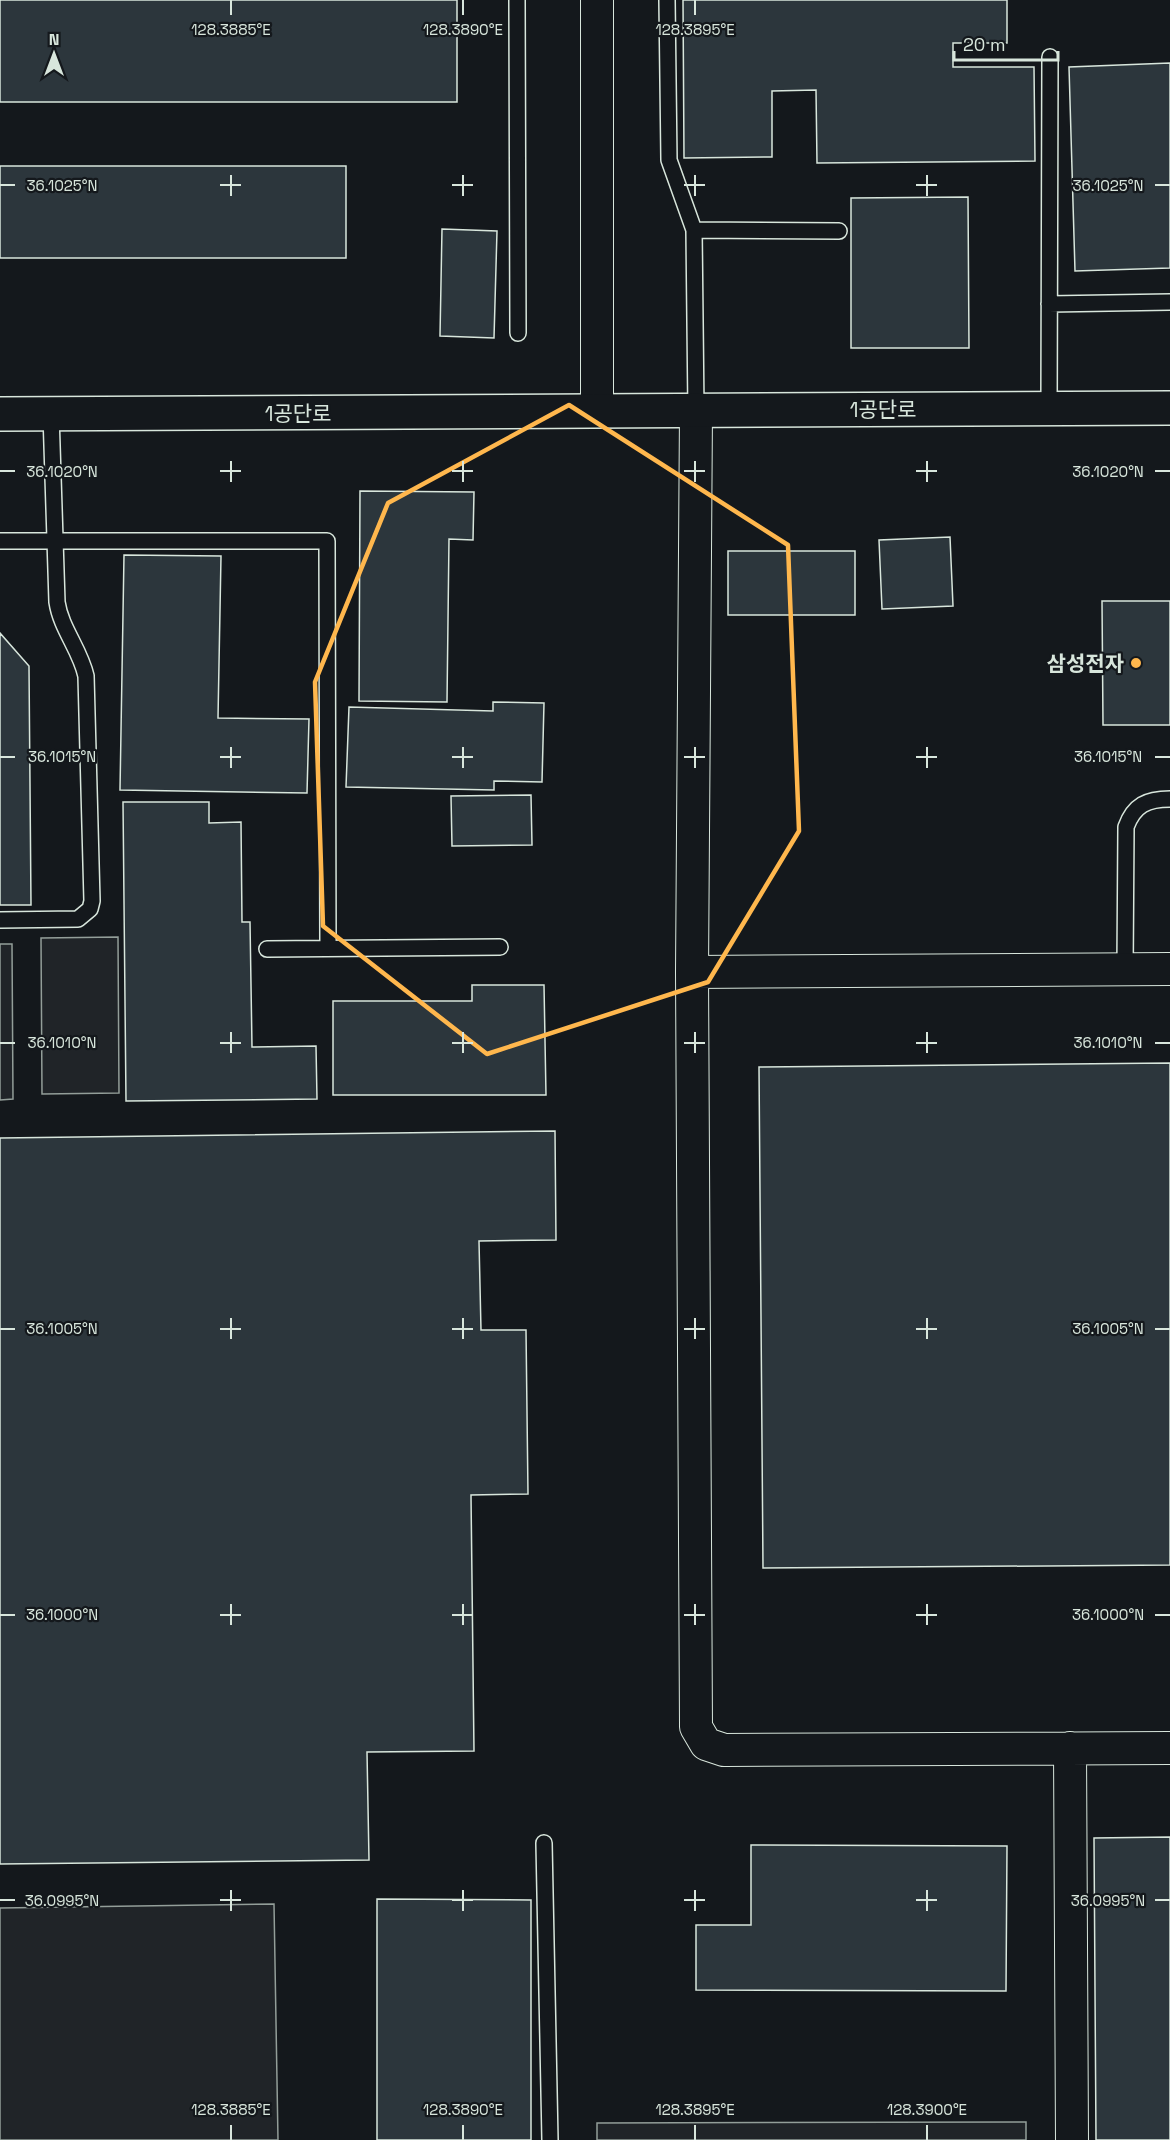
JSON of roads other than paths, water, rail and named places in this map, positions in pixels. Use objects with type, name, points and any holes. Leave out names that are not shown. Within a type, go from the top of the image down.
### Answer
[{"type":"street","points":[[597,0],[597,411]]},
{"type":"street","name":"1공단로","points":[[0,414],[1170,408]]},
{"type":"street","points":[[696,411],[692,972],[696,1727],[706,1744],[724,1750],[1170,1748]]},
{"type":"street","points":[[692,972],[1170,969]]},
{"type":"street","points":[[1070,1748],[1072,2140]]},
{"type":"lane","points":[[517,0],[518,333]]},
{"type":"lane","points":[[667,0],[669,160],[694,230],[696,411]]},
{"type":"lane","points":[[1049,408],[1050,57]]},
{"type":"lane","points":[[694,230],[839,231]]},
{"type":"lane","points":[[1049,304],[1170,302]]},
{"type":"lane","points":[[0,920],[78,919],[90,909],[92,901],[87,676],[83,660],[59,616],[54,541],[51,414]]},
{"type":"lane","points":[[0,541],[327,541],[328,948]]},
{"type":"lane","points":[[1125,969],[1126,827],[1131,813],[1139,806],[1153,799],[1170,799]]},
{"type":"lane","points":[[267,949],[500,947]]},
{"type":"lane","points":[[544,1843],[550,2140]]},
{"type":"place","name":"삼성전자","points":[[1136,663]]}]
